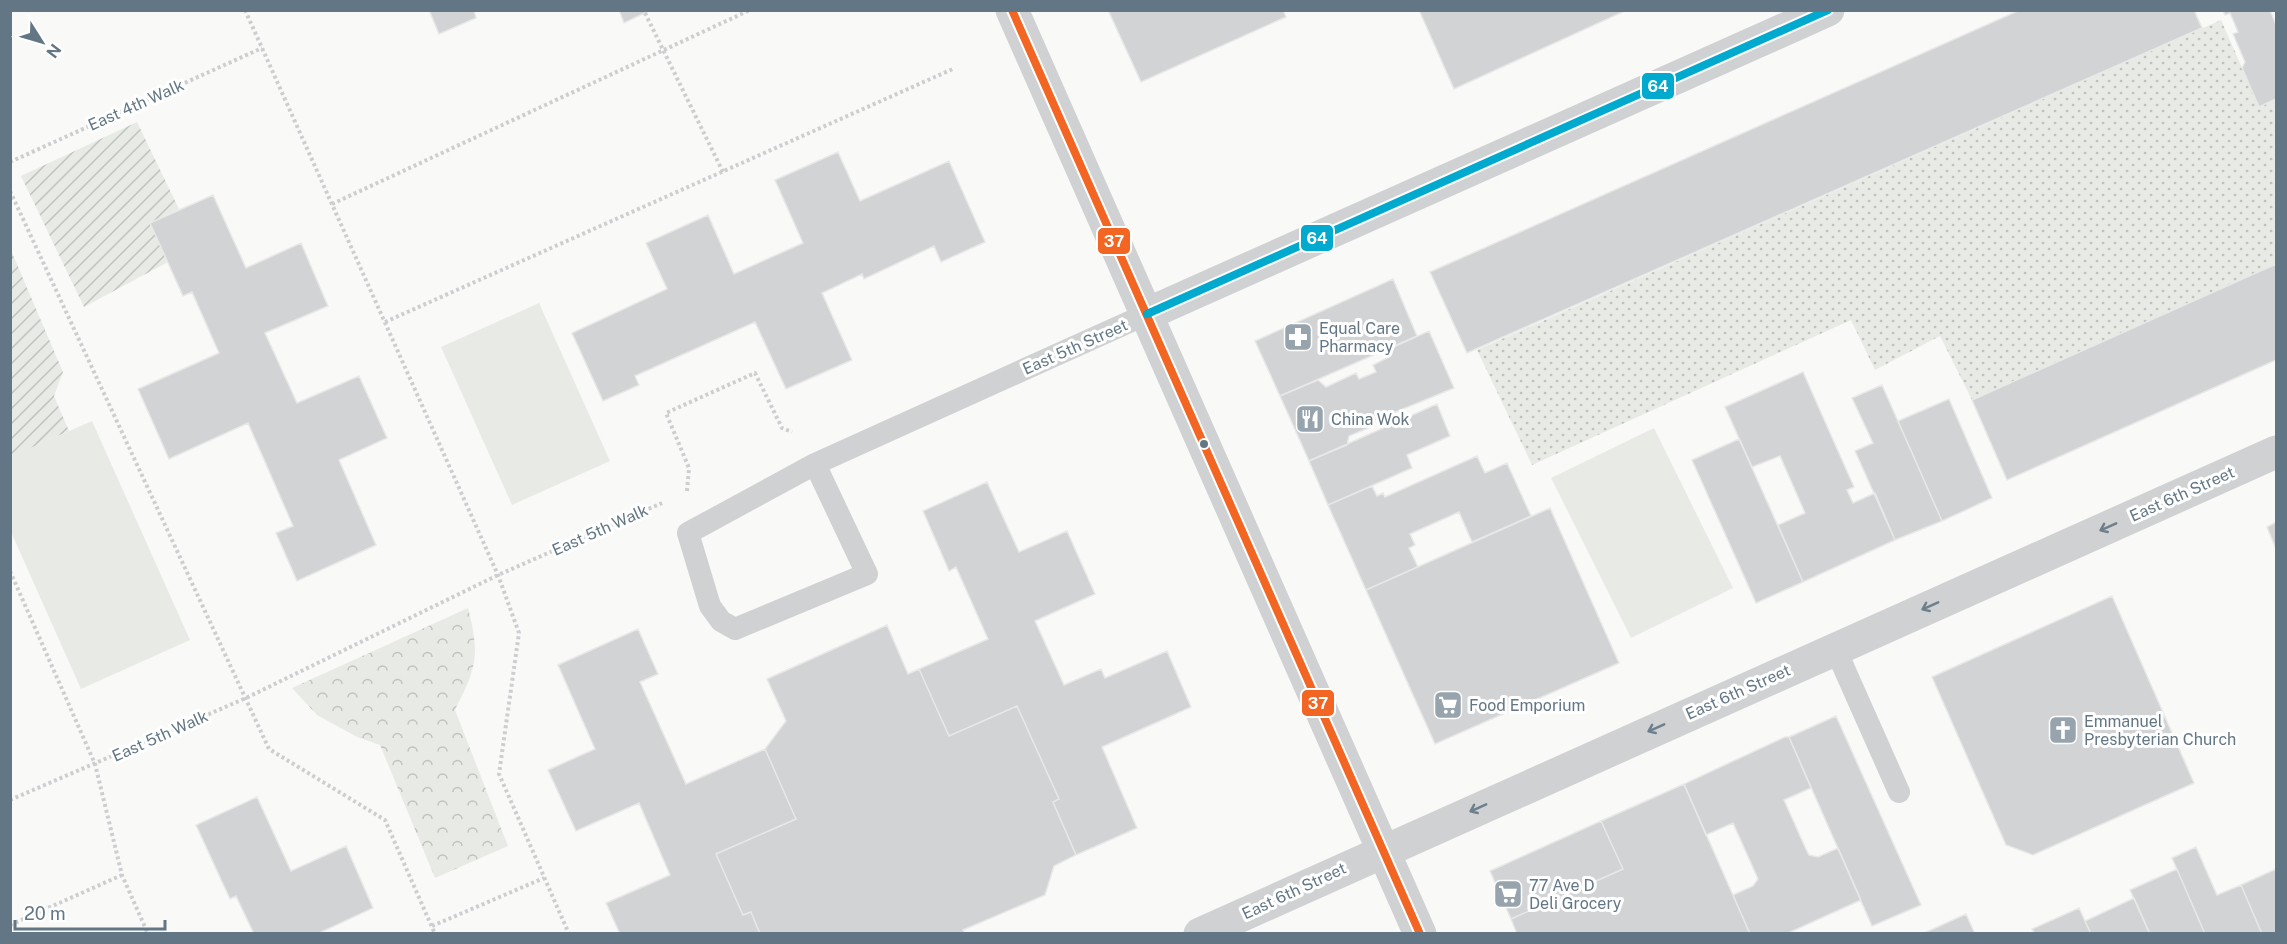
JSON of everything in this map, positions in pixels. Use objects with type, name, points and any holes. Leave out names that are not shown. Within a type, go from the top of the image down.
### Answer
[{"type":"street","points":[[1012,10],[1420,933]]},
{"type":"street","name":"East 5th Street","points":[[1147,314],[1828,10]]},
{"type":"street","name":"East 6th Street","points":[[1200,933],[2277,452]]},
{"type":"lane","name":"East 5th Street","points":[[815,464],[867,574],[735,629],[721,621],[710,606],[688,533],[815,464],[1147,314]]},
{"type":"lane","points":[[1835,648],[1899,792]]},
{"type":"path","points":[[245,10],[498,575],[519,633],[499,774],[569,933]]},
{"type":"path","points":[[332,204],[750,10]]},
{"type":"path","points":[[645,13],[723,172]]},
{"type":"path","name":"East 4th Walk","points":[[10,162],[262,48]]},
{"type":"path","points":[[385,322],[955,68]]},
{"type":"path","points":[[10,191],[269,749],[385,820],[435,933]]},
{"type":"path","points":[[687,492],[689,468],[666,413],[754,373],[782,428],[798,434]]},
{"type":"path","name":"East 5th Walk","points":[[10,800],[246,698],[498,575],[666,502]]},
{"type":"path","points":[[10,571],[95,764],[122,875],[148,933]]},
{"type":"path","points":[[10,925],[122,875]]},
{"type":"path","points":[[432,926],[544,878]]},
{"type":"green space","points":[[2221,20],[2259,106],[2276,99],[2276,264],[1972,400],[1940,336],[1875,370],[1851,320],[1532,465],[1477,350]]},
{"type":"green space","points":[[137,122],[179,209],[150,223],[168,262],[84,307],[21,176]]},
{"type":"green space","points":[[10,248],[63,372],[54,396],[69,431],[11,457]]},
{"type":"green space","points":[[539,303],[610,461],[512,505],[441,347]]},
{"type":"green space","points":[[92,421],[190,640],[81,689],[11,532],[10,457]]},
{"type":"green space","points":[[1654,428],[1733,588],[1631,638],[1551,478]]},
{"type":"green space","points":[[468,608],[474,638],[474,660],[468,683],[455,710],[508,846],[435,878],[380,745],[357,737],[317,715],[292,688]]},
{"type":"building","points":[[429,10],[474,10],[476,18],[439,34]]},
{"type":"building","points":[[619,10],[651,10],[624,23]]},
{"type":"building","points":[[1108,10],[1283,10],[1286,17],[1141,82]]},
{"type":"building","points":[[1419,10],[1627,10],[1454,89]]},
{"type":"building","points":[[2020,10],[2194,10],[2202,28],[1467,353],[1430,272]]},
{"type":"building","points":[[2223,10],[2270,10],[2276,25],[2276,99],[2259,107],[2242,68],[2245,62],[2233,34],[2238,32],[2230,13],[2225,15]]},
{"type":"building","points":[[838,152],[860,201],[949,161],[985,242],[941,262],[934,246],[864,279],[862,274],[822,293],[852,360],[786,389],[755,322],[635,376],[639,385],[603,401],[572,333],[667,289],[646,243],[708,215],[734,274],[803,243],[775,180]]},
{"type":"building","points":[[213,195],[246,268],[301,243],[328,306],[265,333],[297,403],[359,376],[387,438],[339,460],[376,545],[297,581],[276,533],[293,526],[248,423],[169,459],[138,389],[219,353],[192,292],[183,296],[150,223]]},
{"type":"building","points":[[2276,264],[2276,360],[2007,480],[1972,400]]},
{"type":"building","points":[[1393,279],[1417,336],[1280,396],[1255,341]]},
{"type":"building","points":[[1429,331],[1454,388],[1376,420],[1371,427],[1349,436],[1347,445],[1309,461],[1280,396],[1318,380],[1326,387],[1356,373],[1359,379],[1376,372],[1373,365],[1387,358],[1391,348]]},
{"type":"building","points":[[1803,372],[1854,487],[1847,490],[1853,503],[1875,493],[1895,540],[1803,582],[1778,525],[1805,513],[1780,456],[1752,467],[1725,407]]},
{"type":"building","points":[[1882,385],[1942,521],[1895,540],[1855,451],[1873,443],[1852,398]]},
{"type":"building","points":[[1949,399],[1992,498],[1942,521],[1898,421]]},
{"type":"building","points":[[1437,404],[1450,436],[1407,455],[1412,468],[1328,505],[1309,461]]},
{"type":"building","points":[[1739,439],[1803,582],[1756,603],[1692,460]]},
{"type":"building","points":[[1477,456],[1485,473],[1507,463],[1531,516],[1472,542],[1459,512],[1410,534],[1415,545],[1409,548],[1418,567],[1366,590],[1328,505],[1372,486],[1377,496],[1383,493],[1385,497]]},
{"type":"building","points":[[987,482],[1019,552],[1067,531],[1095,594],[1035,621],[1064,685],[1101,669],[1105,678],[1167,651],[1191,707],[1102,747],[1137,828],[1076,855],[1053,802],[1059,799],[1017,706],[949,736],[919,669],[988,639],[956,567],[949,571],[923,511]]},
{"type":"building","points":[[1550,508],[1619,663],[1435,744],[1366,590]]},
{"type":"building","points":[[2276,522],[2276,549],[2267,527]]},
{"type":"building","name":"Emmanuel Presbyterian Church","points":[[2112,596],[2194,783],[2033,855],[2006,845],[1932,677]]},
{"type":"building","points":[[887,625],[908,674],[919,669],[949,736],[1017,706],[1059,799],[1053,802],[1076,855],[1054,866],[1045,895],[963,930],[965,934],[760,934],[751,912],[743,915],[716,854],[796,819],[765,749],[786,721],[767,679]]},
{"type":"building","points":[[638,629],[658,674],[640,682],[686,784],[765,749],[796,819],[716,854],[743,915],[751,912],[760,934],[620,934],[606,903],[670,875],[639,803],[576,831],[548,770],[595,749],[558,665]]},
{"type":"building","points":[[1836,716],[1921,905],[1872,926],[1789,737]]},
{"type":"building","points":[[1789,737],[1811,788],[1784,800],[1805,847],[1809,855],[1818,857],[1838,848],[1861,900],[1786,934],[1750,934],[1733,895],[1753,886],[1758,879],[1733,823],[1706,835],[1684,784]]},
{"type":"building","points":[[1684,784],[1750,934],[1517,934],[1511,919],[1623,869],[1601,821]]},
{"type":"building","points":[[257,797],[291,871],[346,846],[373,908],[317,934],[254,934],[236,896],[230,899],[196,825]]},
{"type":"building","points":[[1601,821],[1623,869],[1511,919],[1490,871]]},
{"type":"building","points":[[2196,847],[2217,895],[2241,885],[2262,934],[2205,934],[2172,858]]},
{"type":"building","points":[[2177,869],[2205,934],[2150,934],[2130,890]]},
{"type":"building","points":[[2276,869],[2276,934],[2262,934],[2241,885]]},
{"type":"building","points":[[2134,898],[2150,934],[2091,934],[2085,921]]},
{"type":"building","points":[[2079,908],[2091,934],[2035,934],[2032,929]]},
{"type":"building","points":[[1966,914],[1975,934],[1922,934]]},
{"type":"transit line","name":"37","points":[[1012,10],[1420,934]]},
{"type":"transit line","name":"64","points":[[1147,314],[1828,10]]},
{"type":"place","name":"Equal Care Pharmacy","points":[[1298,337]]},
{"type":"place","name":"China Wok","points":[[1310,419]]},
{"type":"place","name":"Food Emporium","points":[[1448,705]]},
{"type":"place","name":"Emmanuel Presbyterian Church","points":[[2063,730]]},
{"type":"place","name":"77 Ave D Deli Grocery","points":[[1508,894]]}]
